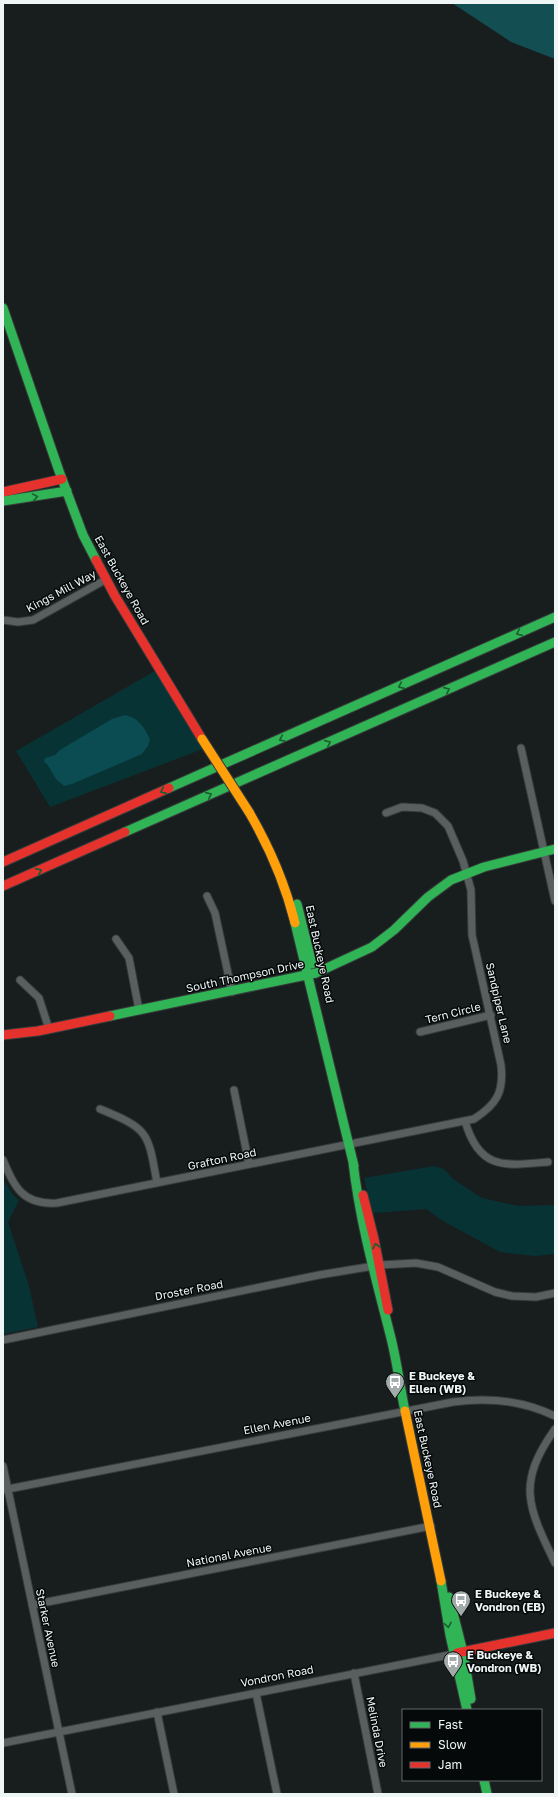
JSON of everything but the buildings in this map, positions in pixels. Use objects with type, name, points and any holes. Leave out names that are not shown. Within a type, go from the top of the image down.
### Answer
[{"type":"main road","name":"East Buckeye Road","points":[[3,308],[83,535],[106,580],[202,739],[267,841],[278,855],[291,885],[301,918],[322,1031],[352,1162],[359,1205],[375,1265],[458,1653],[472,1709]]},
{"type":"main road","points":[[3,492],[62,479]]},
{"type":"main road","points":[[3,501],[67,491]]},
{"type":"main road","points":[[3,862],[555,617]]},
{"type":"main road","points":[[3,886],[555,642]]},
{"type":"main road","name":"South Thompson Drive","points":[[3,1035],[49,1029],[232,992],[311,974],[344,961],[372,947],[394,930],[435,891],[466,872],[555,849]]},
{"type":"main road","name":"Vondron Road","points":[[458,1653],[555,1634]]},
{"type":"main road","name":"East Buckeye Road","points":[[458,1653],[467,1709]]},
{"type":"main road","points":[[484,1781],[488,1794]]},
{"type":"street","name":"Kings Mill Way","points":[[3,620],[18,622],[33,620],[106,580]]},
{"type":"street","points":[[521,748],[555,901]]},
{"type":"street","name":"Sandpiper Lane","points":[[386,813],[402,807],[416,807],[430,810],[442,818],[448,826],[466,872],[471,890],[472,935],[491,1015],[501,1064],[502,1080],[500,1089],[488,1109],[474,1119],[465,1120]]},
{"type":"street","points":[[207,896],[215,913],[232,992]]},
{"type":"street","points":[[116,939],[129,958],[139,1010]]},
{"type":"street","points":[[20,980],[39,998],[49,1029]]},
{"type":"street","name":"Tern Circle","points":[[420,1032],[491,1015]]},
{"type":"street","points":[[234,1090],[249,1164]]},
{"type":"street","points":[[100,1109],[128,1121],[142,1132],[151,1150],[157,1184]]},
{"type":"street","points":[[465,1120],[473,1144],[480,1153],[486,1157],[508,1164],[548,1162]]},
{"type":"street","name":"Grafton Road","points":[[3,1160],[13,1184],[20,1193],[28,1198],[44,1203],[57,1203],[157,1184],[465,1120]]},
{"type":"street","name":"Droster Road","points":[[3,1340],[319,1275],[375,1265],[416,1263],[438,1267],[495,1292],[512,1296],[536,1297],[555,1293]]},
{"type":"street","name":"Ellen Avenue","points":[[5,1489],[406,1410],[472,1399],[500,1400],[534,1407],[555,1416]]},
{"type":"street","points":[[555,1429],[535,1462],[529,1488],[534,1515],[555,1564]]},
{"type":"street","name":"Starker Avenue","points":[[3,1466],[5,1489],[32,1605],[72,1794]]},
{"type":"street","name":"National Avenue","points":[[32,1605],[431,1526]]},
{"type":"street","name":"Vondron Road","points":[[3,1743],[458,1653]]},
{"type":"street","name":"Melinda Drive","points":[[354,1673],[378,1794]]},
{"type":"street","points":[[256,1692],[277,1794]]},
{"type":"street","points":[[157,1712],[174,1794]]},
{"type":"shaded area","points":[[452,3],[555,3],[555,59],[511,42]]},
{"type":"shaded area","points":[[155,671],[203,749],[50,807],[16,751]]},
{"type":"shaded area","points":[[125,715],[134,718],[146,731],[150,739],[148,746],[142,754],[72,784],[64,786],[56,779],[47,764],[44,762],[45,758],[55,755],[60,750],[112,719]]},
{"type":"shaded area","points":[[434,1166],[444,1169],[453,1179],[482,1198],[518,1206],[555,1205],[555,1254],[535,1256],[500,1252],[443,1221],[426,1209],[373,1213],[364,1178]]},
{"type":"shaded area","points":[[3,1179],[14,1196],[19,1200],[8,1222],[29,1286],[38,1327],[3,1334]]},
{"type":"traffic: fast","points":[[3,308],[59,471],[83,535],[96,560]]},
{"type":"traffic: fast","points":[[3,501],[67,491]]},
{"type":"traffic: fast","points":[[169,788],[555,617]]},
{"type":"traffic: fast","points":[[125,832],[555,642]]},
{"type":"traffic: fast","points":[[110,1016],[316,973],[372,947],[394,930],[428,897],[451,880],[484,867],[555,849]]},
{"type":"traffic: fast","points":[[297,904],[312,964]]},
{"type":"traffic: fast","points":[[295,923],[354,1166]]},
{"type":"traffic: fast","points":[[353,1162],[364,1229],[393,1347],[405,1411]]},
{"type":"traffic: fast","points":[[441,1581],[450,1635],[467,1709]]},
{"type":"traffic: fast","points":[[449,1597],[463,1652],[471,1699]]},
{"type":"traffic: fast","points":[[484,1781],[487,1794]]},
{"type":"traffic: slow","points":[[202,739],[249,812]]},
{"type":"traffic: slow","points":[[249,812],[264,839],[276,866],[287,894],[295,923]]},
{"type":"traffic: slow","points":[[405,1411],[441,1581]]},
{"type":"traffic: jam","points":[[3,492],[62,479]]},
{"type":"traffic: jam","points":[[96,560],[115,596],[202,739]]},
{"type":"traffic: jam","points":[[3,862],[169,788]]},
{"type":"traffic: jam","points":[[3,886],[125,832]]},
{"type":"traffic: jam","points":[[3,1035],[38,1031],[110,1016]]},
{"type":"traffic: jam","points":[[363,1195],[374,1239],[388,1310]]},
{"type":"traffic: jam","points":[[457,1653],[555,1633]]},
{"type":"place","name":"E Buckeye & Ellen (WB)","points":[[395,1399]]},
{"type":"place","name":"E Buckeye & Vondron (EB)","points":[[461,1617]]},
{"type":"place","name":"E Buckeye & Vondron (WB)","points":[[453,1678]]}]
